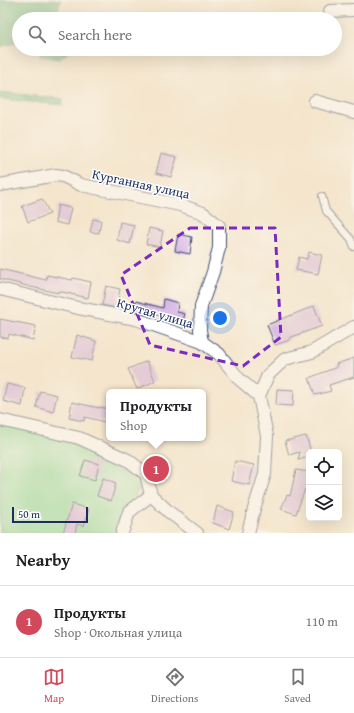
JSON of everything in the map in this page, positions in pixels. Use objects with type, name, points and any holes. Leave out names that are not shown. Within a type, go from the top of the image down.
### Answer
[{"type":"street","points":[[330,11],[354,10]]},
{"type":"street","points":[[316,101],[354,112]]},
{"type":"street","name":"Курганная улица","points":[[0,185],[56,175],[63,176],[81,185],[180,205],[203,213],[219,226],[220,248],[214,272],[201,306],[200,330],[202,342]]},
{"type":"street","name":"Крутая улица","points":[[0,289],[136,320],[202,342],[220,354],[239,379],[259,396]]},
{"type":"street","points":[[248,533],[265,474],[267,436],[259,396],[268,375],[285,359],[312,352],[354,327]]},
{"type":"street","points":[[0,420],[79,438],[128,460],[146,474],[151,495],[169,512],[197,533]]},
{"type":"street","points":[[122,533],[129,512],[151,495]]},
{"type":"lane","points":[[322,196],[326,211],[351,239],[354,247]]},
{"type":"highlighted area","points":[[190,228],[275,228],[281,337],[243,366],[150,345],[121,275]]},
{"type":"green space","points":[[0,0],[61,0],[57,12],[12,12],[12,44],[0,47]]},
{"type":"green space","points":[[40,56],[63,56],[59,59]]},
{"type":"green space","points":[[0,92],[63,99],[62,105],[0,99]]},
{"type":"green space","points":[[0,425],[53,434],[129,464],[142,484],[127,507],[118,533],[0,533]]},
{"type":"building","points":[[161,153],[177,157],[171,177],[156,173]]},
{"type":"building","points":[[42,199],[50,214],[28,222],[22,206]]},
{"type":"building","points":[[58,205],[71,208],[67,225],[55,222]]},
{"type":"building","points":[[93,219],[101,220],[99,233],[90,232]]},
{"type":"building","points":[[120,222],[134,225],[130,244],[117,240]]},
{"type":"building","points":[[149,228],[163,231],[160,247],[146,244]]},
{"type":"building","points":[[178,234],[192,237],[190,254],[175,251]]},
{"type":"building","points":[[309,252],[322,255],[318,274],[296,270],[299,257],[307,259]]},
{"type":"building","points":[[0,269],[46,280],[47,275],[91,282],[88,298],[58,291],[58,293],[0,279]]},
{"type":"building","points":[[106,286],[120,289],[116,308],[102,305]]},
{"type":"building","points":[[164,299],[178,303],[177,312],[185,314],[183,321],[134,311],[136,301],[163,308]]},
{"type":"building","points":[[314,306],[322,326],[289,338],[290,340],[275,345],[267,325]]},
{"type":"building","points":[[0,319],[36,326],[33,340],[9,334],[8,338],[0,337]]},
{"type":"building","points":[[77,335],[96,341],[92,361],[72,357]]},
{"type":"building","points":[[354,358],[354,377],[329,385],[331,391],[315,395],[309,378],[337,367],[336,364]]},
{"type":"building","points":[[147,361],[155,381],[137,389],[128,369]]},
{"type":"building","points":[[7,384],[25,388],[22,406],[3,401]]},
{"type":"building","points":[[277,389],[294,390],[293,406],[276,405]]},
{"type":"building","points":[[40,391],[57,395],[53,412],[36,407]]},
{"type":"building","points":[[72,402],[106,408],[106,422],[85,417],[84,421],[69,418]]},
{"type":"building","points":[[306,436],[310,449],[306,449],[306,458],[298,460],[300,452],[289,455],[285,441]]},
{"type":"building","points":[[85,460],[99,464],[95,480],[80,476]]},
{"type":"building","points":[[235,461],[254,465],[249,485],[231,481]]},
{"type":"building","points":[[296,470],[306,472],[306,489],[296,514],[281,509],[287,495],[290,496]]},
{"type":"building","points":[[103,478],[116,483],[111,501],[97,496]]},
{"type":"building","points":[[72,504],[89,509],[84,526],[77,524],[75,533],[63,533]]},
{"type":"building","points":[[217,506],[234,512],[229,529],[213,523]]},
{"type":"place","name":"Продукты","points":[[156,469]]}]
